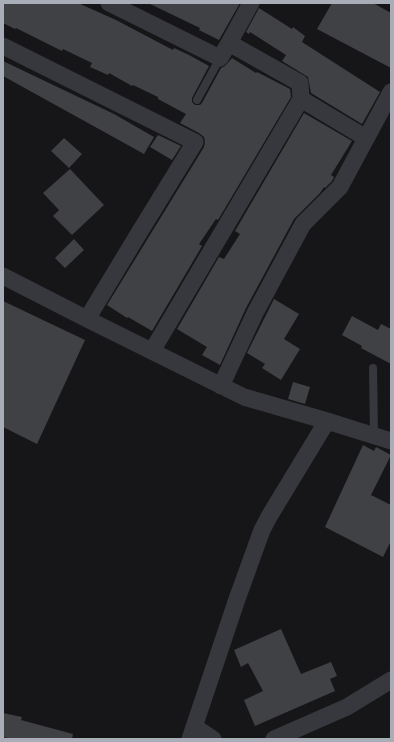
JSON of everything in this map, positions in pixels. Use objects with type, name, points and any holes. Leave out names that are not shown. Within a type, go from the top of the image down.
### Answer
[{"type":"street","points":[[110,3],[220,58],[251,3]]},
{"type":"street","points":[[152,351],[301,99],[300,83],[229,44]]},
{"type":"street","points":[[3,46],[196,142],[87,320]]},
{"type":"street","points":[[221,386],[255,313],[302,224],[340,187],[391,92]]},
{"type":"street","points":[[301,99],[366,138]]},
{"type":"street","points":[[3,276],[87,320],[244,397],[391,441]]},
{"type":"street","points":[[213,739],[193,733],[237,599],[262,530],[327,421]]},
{"type":"street","points":[[274,739],[348,707],[391,680]]},
{"type":"lane","points":[[197,100],[220,58]]},
{"type":"lane","points":[[372,368],[374,435]]},
{"type":"building","points":[[3,3],[78,3],[116,20],[173,50],[174,48],[189,55],[209,66],[192,98],[192,102],[195,105],[200,105],[202,103],[221,68],[225,66],[232,58],[256,73],[257,72],[290,89],[291,97],[218,220],[216,219],[199,244],[202,246],[152,331],[128,317],[127,318],[107,305],[204,147],[204,137],[180,123],[186,114],[158,99],[158,97],[133,85],[132,86],[109,73],[108,75],[90,67],[92,63],[63,49],[62,51],[3,23]]},
{"type":"building","points":[[148,3],[240,3],[219,40],[199,30],[200,28]]},
{"type":"building","points":[[332,3],[373,3],[391,13],[391,68],[317,29]]},
{"type":"building","points":[[259,8],[292,29],[293,27],[305,36],[302,42],[380,92],[362,124],[311,93],[308,77],[282,61],[286,55],[250,32],[249,34],[246,32]]},
{"type":"building","points":[[3,61],[114,114],[154,137],[144,154],[3,76]]},
{"type":"building","points":[[304,113],[352,141],[331,175],[334,177],[332,181],[325,188],[324,187],[294,219],[246,308],[220,365],[202,355],[207,347],[177,329],[219,257],[224,259],[240,234],[235,231]]},
{"type":"building","points":[[158,135],[181,146],[172,160],[150,147]]},
{"type":"building","points":[[64,138],[82,154],[69,168],[51,151]]},
{"type":"building","points":[[70,169],[104,205],[72,235],[53,216],[59,210],[43,193]]},
{"type":"building","points":[[74,239],[84,250],[65,268],[55,258]]},
{"type":"building","points":[[274,299],[299,314],[284,339],[300,349],[281,380],[262,368],[265,364],[247,353]]},
{"type":"building","points":[[3,301],[85,340],[37,444],[3,427]]},
{"type":"building","points":[[352,316],[378,330],[381,324],[391,329],[391,364],[361,348],[362,346],[342,335]]},
{"type":"building","points":[[293,382],[310,387],[305,404],[288,399]]},
{"type":"building","points":[[363,445],[374,451],[376,447],[391,455],[371,495],[391,505],[391,541],[383,557],[325,527]]},
{"type":"building","points":[[281,629],[301,674],[331,662],[337,676],[330,679],[335,691],[255,726],[244,700],[263,691],[248,663],[241,667],[234,650]]},
{"type":"building","points":[[3,713],[22,717],[21,720],[73,734],[72,739],[12,739],[3,737]]}]
